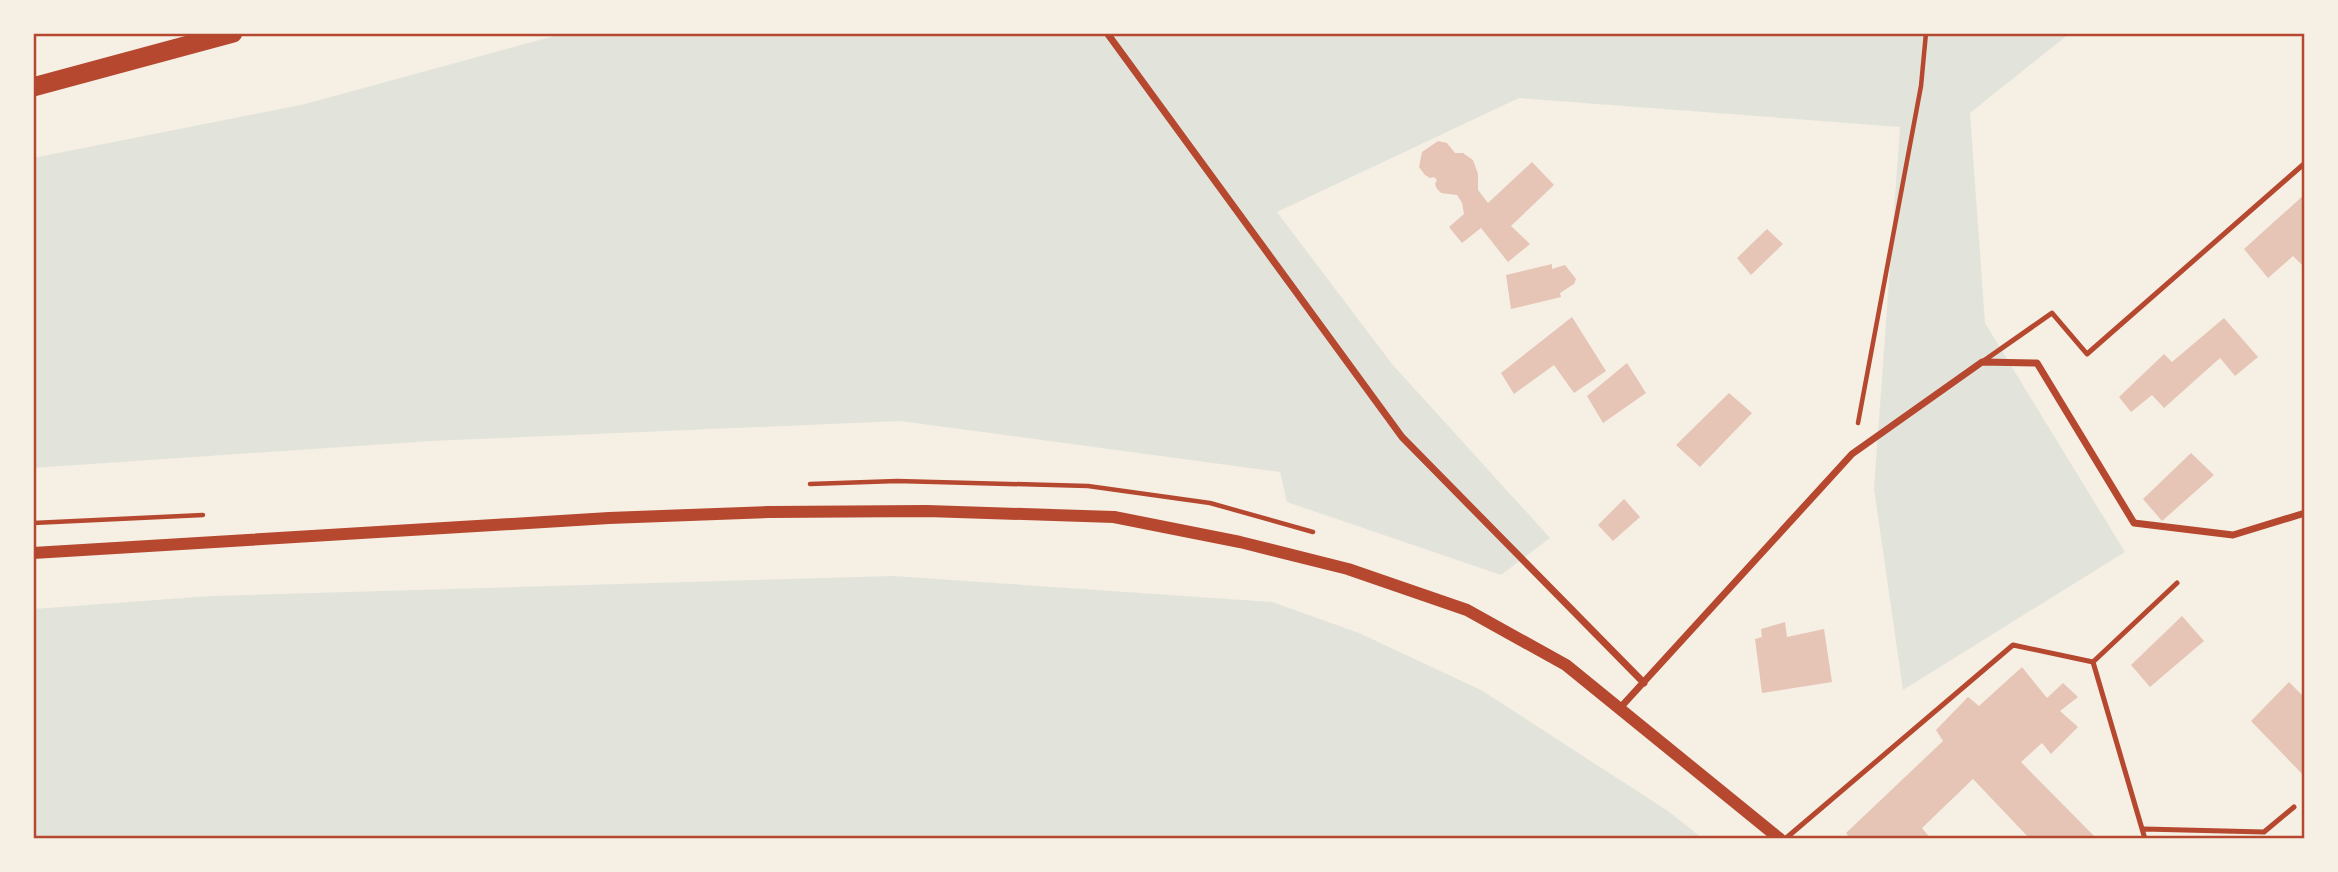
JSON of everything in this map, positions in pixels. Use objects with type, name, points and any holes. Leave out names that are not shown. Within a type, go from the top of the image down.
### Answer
[{"type":"highway","points":[[33,87],[233,33]]},
{"type":"street","points":[[1107,33],[1402,437],[1644,683]]},
{"type":"street","points":[[1620,708],[1852,454],[1982,362],[2037,363],[2134,523],[2233,535],[2305,513]]},
{"type":"street","points":[[33,553],[595,519],[768,512],[927,511],[1114,517],[1241,542],[1348,569],[1467,610],[1566,665],[1783,839]]},
{"type":"lane","points":[[1982,362],[2052,313],[2087,354],[2305,163]]},
{"type":"lane","points":[[2093,662],[2177,583]]},
{"type":"lane","points":[[1783,839],[2013,645],[2093,662]]},
{"type":"lane","points":[[2093,662],[2145,839]]},
{"type":"lane","points":[[2144,829],[2264,832],[2294,807]]},
{"type":"path","points":[[1852,454],[1921,86],[1926,33]]},
{"type":"shaded area","points":[[565,33],[2070,33],[1970,113],[1985,323],[2125,552],[1903,690],[1874,489],[1900,127],[1519,98],[1277,212],[1392,364],[1550,538],[1501,575],[1287,502],[1280,472],[900,421],[431,441],[33,468],[33,158],[305,104]]},
{"type":"shaded area","points":[[893,576],[1272,602],[1359,633],[1481,690],[1668,811],[1703,839],[33,839],[33,609],[211,596]]},
{"type":"building","points":[[1438,141],[1447,143],[1455,153],[1463,153],[1473,160],[1478,174],[1478,190],[1488,203],[1532,162],[1554,185],[1511,226],[1530,244],[1508,262],[1481,228],[1462,243],[1449,227],[1464,214],[1462,203],[1457,195],[1441,193],[1435,184],[1437,180],[1425,175],[1419,167],[1422,152]]},
{"type":"building","points":[[2305,194],[2305,262],[2302,265],[2293,256],[2268,278],[2244,249]]},
{"type":"building","points":[[1767,229],[1783,244],[1751,275],[1737,258]]},
{"type":"building","points":[[1552,264],[1552,269],[1565,265],[1576,279],[1574,284],[1560,293],[1561,297],[1511,309],[1506,275]]},
{"type":"building","points":[[1572,317],[1606,371],[1574,393],[1554,365],[1514,394],[1501,373]]},
{"type":"building","points":[[2224,318],[2258,357],[2235,376],[2220,358],[2164,408],[2152,395],[2131,412],[2119,397],[2164,354],[2172,362]]},
{"type":"building","points":[[1627,363],[1646,393],[1603,423],[1587,396]]},
{"type":"building","points":[[1729,393],[1752,413],[1700,467],[1676,445]]},
{"type":"building","points":[[2191,453],[2214,475],[2162,521],[2143,499]]},
{"type":"building","points":[[1624,499],[1640,517],[1613,541],[1598,525]]},
{"type":"building","points":[[2182,616],[2204,641],[2150,687],[2131,665]]},
{"type":"building","points":[[1785,622],[1787,637],[1824,629],[1832,682],[1762,693],[1755,639],[1762,637],[1761,629]]},
{"type":"building","points":[[2022,667],[2047,698],[2063,683],[2078,697],[2060,711],[2078,727],[2051,754],[2042,743],[2021,762],[2097,839],[2030,839],[1973,779],[1922,828],[1931,839],[1851,839],[1846,833],[1943,741],[1936,730],[1968,697],[1979,706]]},
{"type":"building","points":[[2289,682],[2305,698],[2305,777],[2251,721]]}]
